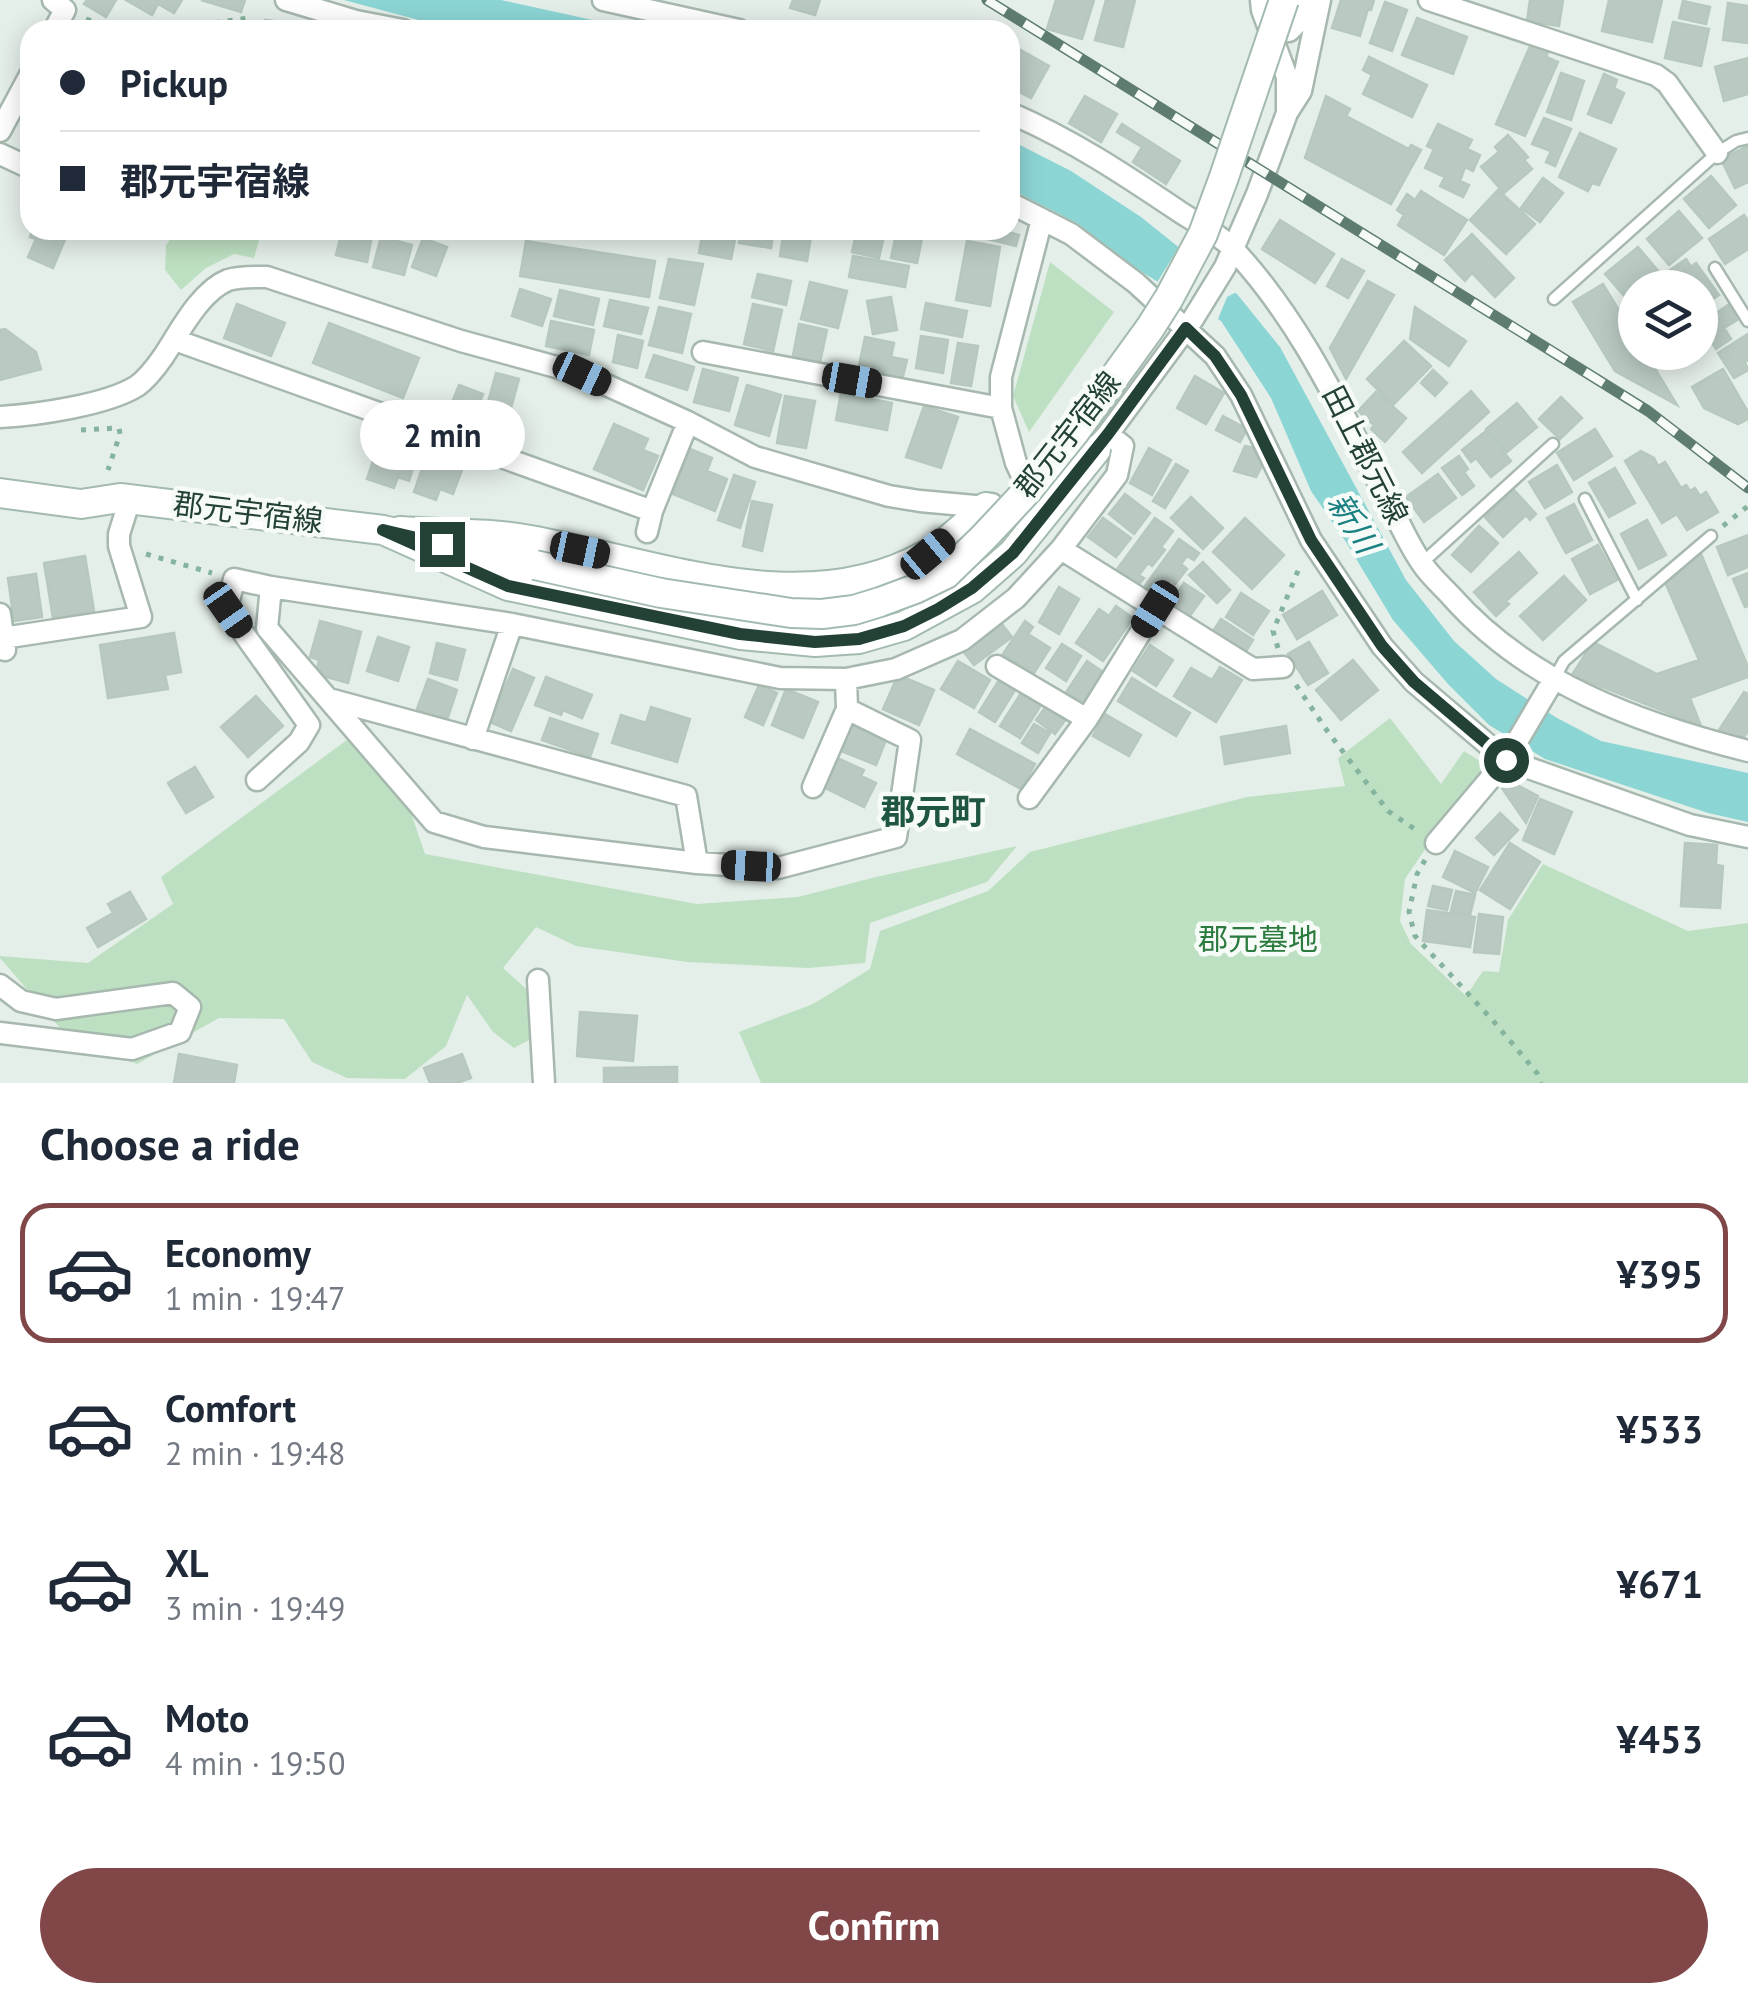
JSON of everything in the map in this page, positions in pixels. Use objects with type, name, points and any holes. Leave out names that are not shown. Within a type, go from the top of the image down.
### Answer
[{"type":"street","points":[[286,0],[353,20]]},
{"type":"street","points":[[603,0],[694,20]]},
{"type":"street","points":[[1261,0],[1287,77],[1287,114]]},
{"type":"street","name":"郡元宇宿線","points":[[0,494],[81,504],[125,498],[383,530],[661,593],[791,613],[854,610],[915,589],[946,574],[1028,490],[1074,433],[1169,298],[1203,234],[1284,0]]},
{"type":"street","points":[[1268,24],[1289,31],[1299,22],[1310,0]]},
{"type":"street","points":[[383,530],[508,586],[740,634],[815,642],[859,639],[904,626],[972,588],[1013,553],[1190,323],[1229,257],[1287,114],[1301,92],[1320,0]]},
{"type":"street","points":[[1429,0],[1656,75],[1667,83],[1718,154]]},
{"type":"street","points":[[0,131],[20,94]]},
{"type":"street","name":"田上郡元線","points":[[1020,117],[1092,154],[1272,294],[1316,360],[1422,564],[1464,611],[1504,647],[1594,701],[1692,737],[1748,751]]},
{"type":"street","points":[[1020,209],[1072,234],[1190,323],[1241,395],[1311,540],[1382,646],[1414,682],[1506,760],[1690,825],[1748,837]]},
{"type":"street","points":[[1030,490],[1016,464],[1002,408],[1001,377],[1042,219]]},
{"type":"street","points":[[0,418],[122,394],[140,384],[158,364],[208,292],[227,280],[266,277],[461,341],[582,374],[755,457],[889,496],[986,507]]},
{"type":"street","points":[[174,340],[649,522],[688,422]]},
{"type":"street","points":[[703,352],[1002,408]]},
{"type":"street","points":[[383,530],[523,539],[731,583],[789,588],[840,584],[928,554],[986,507],[1075,467],[1102,442]]},
{"type":"street","points":[[256,780],[299,742],[309,725],[228,610],[234,579],[512,624],[780,678],[846,680],[896,669],[962,640],[1016,598],[1117,475],[1123,446],[1102,442]]},
{"type":"street","points":[[0,475],[97,487],[125,498],[119,546],[140,617],[2,644],[0,614]]},
{"type":"street","points":[[1060,549],[1253,669],[1284,667]]},
{"type":"street","points":[[272,587],[268,628],[327,699],[434,822],[484,837],[697,863],[778,868],[896,836],[910,740],[847,709]]},
{"type":"street","points":[[1029,798],[1086,719],[1155,609]]},
{"type":"street","points":[[473,738],[512,624]]},
{"type":"street","points":[[997,666],[1086,719]]},
{"type":"street","points":[[1436,843],[1506,760],[1554,679]]},
{"type":"street","points":[[813,787],[847,709],[846,680]]},
{"type":"street","points":[[327,699],[686,796],[697,863]]},
{"type":"street","points":[[538,980],[544,1083]]},
{"type":"street","points":[[0,985],[21,1001],[56,1009],[173,993],[190,1006],[180,1032],[132,1049],[0,1033]]},
{"type":"lane","points":[[1554,299],[1718,154],[1748,138]]},
{"type":"lane","points":[[1715,268],[1748,321]]},
{"type":"lane","points":[[1422,564],[1552,444]]},
{"type":"lane","points":[[1585,499],[1636,600]]},
{"type":"lane","points":[[1554,679],[1564,662],[1712,536]]},
{"type":"path","points":[[59,5],[91,20]]},
{"type":"path","points":[[230,20],[250,18]]},
{"type":"path","points":[[75,431],[119,428],[109,467]]},
{"type":"path","points":[[1712,536],[1748,506]]},
{"type":"path","points":[[1311,540],[1273,631],[1284,667],[1388,811],[1436,843],[1416,874],[1409,912],[1415,936],[1495,1024],[1541,1083]]},
{"type":"path","points":[[119,546],[234,579]]},
{"type":"green space","points":[[170,240],[259,240],[254,258],[234,254],[206,268],[181,290],[165,270]]},
{"type":"green space","points":[[1050,262],[1114,312],[1029,432],[1013,396]]},
{"type":"green space","name":"郡元墓地","points":[[1390,718],[1441,784],[1464,751],[1488,766],[1405,879],[1400,921],[1411,944],[1466,996],[1483,971],[1499,972],[1508,920],[1543,864],[1688,931],[1748,923],[1748,1083],[761,1083],[739,1032],[813,1004],[870,969],[880,931],[988,891],[1030,852],[1247,797],[1345,786],[1338,758]]},
{"type":"green space","points":[[355,734],[408,804],[425,854],[697,904],[798,897],[1017,846],[987,882],[870,923],[865,963],[808,968],[687,962],[576,946],[536,927],[503,968],[542,1003],[542,1033],[514,1048],[493,1032],[467,995],[446,1046],[405,1079],[347,1078],[312,1062],[284,1019],[219,1018],[137,1064],[60,1028],[0,958],[88,963],[173,904],[161,877]]},
{"type":"water","points":[[344,0],[501,0],[592,20],[419,20]]},
{"type":"water","name":"新川","points":[[1020,145],[1071,171],[1141,217],[1237,294],[1280,347],[1406,580],[1454,641],[1496,679],[1601,741],[1748,773],[1748,822],[1708,813],[1545,759],[1489,725],[1393,620],[1311,491],[1271,398],[1221,321],[1134,267],[1077,223],[1020,194]]},
{"type":"pier","points":[[1181,243],[1240,290],[1227,297],[1216,324],[1155,286]]},
{"type":"building","points":[[87,0],[116,0],[106,17],[84,4]]},
{"type":"building","points":[[126,0],[182,0],[174,13],[158,4],[152,15]]},
{"type":"building","points":[[201,0],[245,0],[241,12]]},
{"type":"building","points":[[793,0],[820,0],[815,15],[790,8]]},
{"type":"building","points":[[1056,0],[1094,0],[1082,39],[1047,29]]},
{"type":"building","points":[[1106,0],[1135,0],[1123,47],[1095,40]]},
{"type":"building","points":[[1341,0],[1374,0],[1360,36],[1332,28]]},
{"type":"building","points":[[1530,0],[1563,0],[1559,26],[1527,21]]},
{"type":"building","points":[[1609,0],[1662,0],[1652,42],[1602,31]]},
{"type":"building","points":[[1683,1],[1710,7],[1706,24],[1679,18]]},
{"type":"building","points":[[1385,2],[1407,10],[1392,51],[1370,43]]},
{"type":"building","points":[[1728,3],[1748,6],[1748,43],[1723,40]]},
{"type":"building","points":[[1417,18],[1467,37],[1453,74],[1402,55]]},
{"type":"building","points":[[1673,22],[1709,29],[1701,66],[1665,58]]},
{"type":"building","points":[[1531,44],[1558,62],[1525,136],[1496,124]]},
{"type":"building","points":[[1020,50],[1049,66],[1031,98],[1020,92]]},
{"type":"building","points":[[1369,57],[1427,85],[1412,117],[1363,94],[1372,75],[1363,70]]},
{"type":"building","points":[[1748,58],[1748,94],[1724,101],[1715,67]]},
{"type":"building","points":[[1561,73],[1584,81],[1571,120],[1547,112]]},
{"type":"building","points":[[1604,74],[1617,80],[1614,88],[1624,93],[1611,123],[1588,114]]},
{"type":"building","points":[[1085,96],[1117,114],[1101,142],[1069,123]]},
{"type":"building","points":[[1326,96],[1350,109],[1346,116],[1409,149],[1411,145],[1421,150],[1391,204],[1305,158]]},
{"type":"building","points":[[1544,118],[1571,129],[1555,166],[1546,162],[1551,151],[1532,144]]},
{"type":"building","points":[[1122,124],[1180,161],[1166,184],[1133,162],[1142,147],[1117,132]]},
{"type":"building","points":[[1438,124],[1472,140],[1467,149],[1480,155],[1473,171],[1465,167],[1460,181],[1469,185],[1463,197],[1440,186],[1445,177],[1425,168],[1434,149],[1427,146]]},
{"type":"building","points":[[1580,133],[1616,149],[1599,185],[1592,183],[1588,191],[1559,177]]},
{"type":"building","points":[[1508,135],[1528,157],[1524,160],[1532,169],[1504,193],[1481,167],[1499,152],[1495,147]]},
{"type":"building","points":[[1748,146],[1748,182],[1735,188],[1721,159]]},
{"type":"building","points":[[1711,176],[1736,205],[1709,228],[1684,199]]},
{"type":"building","points":[[1543,178],[1563,193],[1540,222],[1521,208]]},
{"type":"building","points":[[1498,190],[1535,224],[1506,254],[1470,220]]},
{"type":"building","points":[[1421,191],[1467,220],[1444,255],[1398,225],[1404,215],[1397,210],[1407,194],[1415,200]]},
{"type":"building","points":[[1679,211],[1702,238],[1669,265],[1647,239]]},
{"type":"building","points":[[1744,215],[1748,221],[1748,249],[1725,264],[1709,239]]},
{"type":"building","points":[[1280,220],[1334,254],[1315,283],[1262,249]]},
{"type":"building","points":[[1472,234],[1514,278],[1495,297],[1472,273],[1465,281],[1445,260]]},
{"type":"building","points":[[36,240],[65,240],[53,268],[28,257]]},
{"type":"building","points":[[340,240],[371,241],[367,262],[336,255]]},
{"type":"building","points":[[380,240],[412,245],[404,275],[373,267]]},
{"type":"building","points":[[422,240],[447,247],[436,276],[412,267]]},
{"type":"building","points":[[701,240],[735,240],[731,259],[699,253]]},
{"type":"building","points":[[740,240],[772,240],[771,248],[739,243]]},
{"type":"building","points":[[782,240],[810,240],[807,261],[780,256]]},
{"type":"building","points":[[855,240],[883,240],[879,258],[852,252]]},
{"type":"building","points":[[895,240],[922,240],[917,263],[891,258]]},
{"type":"building","points":[[992,240],[1018,240],[1016,246]]},
{"type":"building","points":[[526,241],[655,261],[649,297],[520,276]]},
{"type":"building","points":[[967,241],[1000,247],[990,306],[956,300]]},
{"type":"building","points":[[1638,247],[1657,270],[1618,270],[1618,289],[1605,274]]},
{"type":"building","points":[[853,256],[909,266],[905,287],[849,277]]},
{"type":"building","points":[[669,259],[703,264],[694,305],[660,298]]},
{"type":"building","points":[[1342,259],[1364,271],[1348,298],[1327,286]]},
{"type":"building","points":[[1686,259],[1691,267],[1696,263],[1701,270],[1670,270]]},
{"type":"building","points":[[758,274],[791,281],[786,305],[752,297]]},
{"type":"building","points":[[1368,281],[1394,295],[1346,379],[1330,348]]},
{"type":"building","points":[[810,282],[847,291],[838,328],[801,319]]},
{"type":"building","points":[[1603,284],[1618,309],[1618,370],[1656,370],[1677,405],[1615,371],[1573,302]]},
{"type":"building","points":[[520,289],[551,299],[542,326],[512,316]]},
{"type":"building","points":[[560,290],[599,299],[593,325],[554,316]]},
{"type":"building","points":[[891,297],[897,330],[873,334],[867,301]]},
{"type":"building","points":[[610,300],[648,308],[641,334],[604,326]]},
{"type":"building","points":[[926,303],[967,311],[962,337],[921,329]]},
{"type":"building","points":[[237,304],[285,323],[271,356],[224,338]]},
{"type":"building","points":[[753,304],[782,310],[773,351],[744,344]]},
{"type":"building","points":[[1728,305],[1737,320],[1724,328],[1731,339],[1718,348],[1718,312]]},
{"type":"building","points":[[659,307],[691,314],[682,353],[649,345]]},
{"type":"building","points":[[1415,307],[1466,341],[1449,366],[1410,339]]},
{"type":"building","points":[[551,321],[594,330],[589,355],[546,346]]},
{"type":"building","points":[[329,323],[419,358],[403,398],[313,363]]},
{"type":"building","points":[[799,324],[827,330],[819,367],[792,361]]},
{"type":"building","points":[[5,329],[36,352],[41,369],[0,380],[0,330]]},
{"type":"building","points":[[1748,334],[1748,370],[1734,378],[1718,353]]},
{"type":"building","points":[[618,335],[643,341],[637,368],[613,362]]},
{"type":"building","points":[[921,336],[948,340],[943,373],[916,368]]},
{"type":"building","points":[[865,337],[894,343],[891,357],[907,360],[902,380],[858,370]]},
{"type":"building","points":[[1404,341],[1431,366],[1393,405],[1367,379]]},
{"type":"building","points":[[958,343],[978,346],[971,386],[951,383]]},
{"type":"building","points":[[654,355],[694,367],[687,390],[646,377]]},
{"type":"building","points":[[703,369],[738,378],[729,411],[694,402]]},
{"type":"building","points":[[1723,369],[1748,412],[1748,419],[1738,424],[1704,408],[1692,387]]},
{"type":"building","points":[[1433,370],[1447,383],[1435,396],[1421,383]]},
{"type":"building","points":[[496,373],[519,379],[511,408],[488,402]]},
{"type":"building","points":[[1195,376],[1224,393],[1206,424],[1177,408]]},
{"type":"building","points":[[459,385],[483,394],[478,407],[489,411],[480,434],[445,420]]},
{"type":"building","points":[[747,385],[781,395],[769,436],[735,425]]},
{"type":"building","points":[[1471,391],[1489,412],[1422,473],[1403,452]]},
{"type":"building","points":[[1376,392],[1406,418],[1385,442],[1358,411]]},
{"type":"building","points":[[841,393],[892,403],[887,430],[836,420]]},
{"type":"building","points":[[785,396],[815,401],[806,448],[777,443]]},
{"type":"building","points":[[1561,397],[1582,418],[1560,439],[1539,419]]},
{"type":"building","points":[[1517,403],[1537,427],[1507,452],[1486,429]]},
{"type":"building","points":[[924,406],[958,417],[941,468],[906,457]]},
{"type":"building","points":[[1223,416],[1247,429],[1240,442],[1216,430]]},
{"type":"building","points":[[614,424],[648,439],[643,450],[658,456],[643,490],[594,469]]},
{"type":"building","points":[[1595,429],[1612,456],[1574,480],[1557,453]]},
{"type":"building","points":[[1486,431],[1511,461],[1491,477],[1476,458],[1471,462],[1462,450]]},
{"type":"building","points":[[379,443],[417,456],[409,481],[398,477],[394,488],[367,479]]},
{"type":"building","points":[[1245,446],[1255,448],[1262,466],[1256,477],[1234,471]]},
{"type":"building","points":[[1149,448],[1171,460],[1152,495],[1130,483]]},
{"type":"building","points":[[690,449],[712,458],[707,471],[727,479],[715,511],[673,494]]},
{"type":"building","points":[[1641,451],[1654,458],[1658,466],[1665,462],[1681,488],[1695,488],[1700,496],[1706,492],[1718,512],[1687,530],[1677,514],[1662,523],[1625,461]]},
{"type":"building","points":[[1459,456],[1474,486],[1462,495],[1442,468]]},
{"type":"building","points":[[426,457],[462,470],[453,494],[440,489],[436,500],[414,492]]},
{"type":"building","points":[[1176,464],[1188,471],[1165,508],[1153,501]]},
{"type":"building","points":[[1557,465],[1572,492],[1545,508],[1529,482]]},
{"type":"building","points":[[1615,468],[1635,503],[1609,517],[1589,483]]},
{"type":"building","points":[[1438,474],[1456,498],[1424,522],[1406,497]]},
{"type":"building","points":[[734,475],[755,482],[740,528],[718,520]]},
{"type":"building","points":[[1514,490],[1536,514],[1530,520],[1526,515],[1503,537],[1485,517]]},
{"type":"building","points":[[1125,494],[1150,513],[1134,534],[1109,514]]},
{"type":"building","points":[[1191,497],[1223,528],[1203,549],[1171,518]]},
{"type":"building","points":[[752,501],[772,505],[762,551],[743,546]]},
{"type":"building","points":[[1574,504],[1592,540],[1566,553],[1547,518]]},
{"type":"building","points":[[1103,518],[1131,538],[1116,557],[1088,537]]},
{"type":"building","points":[[1155,518],[1173,531],[1161,547],[1165,550],[1139,575],[1144,578],[1136,588],[1115,572]]},
{"type":"building","points":[[1245,518],[1284,555],[1252,589],[1213,552]]},
{"type":"building","points":[[1647,520],[1666,555],[1639,569],[1621,534]]},
{"type":"building","points":[[1479,526],[1498,543],[1471,572],[1452,555]]},
{"type":"building","points":[[1748,535],[1748,567],[1728,575],[1717,547]]},
{"type":"building","points":[[1179,539],[1199,553],[1194,560],[1187,556],[1181,564],[1187,569],[1175,584],[1170,580],[1163,590],[1170,595],[1162,605],[1142,590]]},
{"type":"building","points":[[1598,545],[1617,580],[1590,594],[1572,559]]},
{"type":"building","points":[[1519,552],[1537,573],[1506,601],[1509,604],[1496,616],[1474,592]]},
{"type":"building","points":[[1701,554],[1748,667],[1748,677],[1690,698],[1701,726],[1572,675],[1593,642],[1657,674],[1699,660],[1665,582]]},
{"type":"building","points":[[85,556],[94,611],[53,618],[44,563]]},
{"type":"building","points":[[1203,562],[1230,590],[1217,603],[1189,575]]},
{"type":"building","points":[[1748,573],[1748,606],[1745,607],[1733,579]]},
{"type":"building","points":[[36,574],[42,617],[14,621],[8,578]]},
{"type":"building","points":[[1564,576],[1586,600],[1543,640],[1520,616]]},
{"type":"building","points":[[1184,583],[1204,596],[1187,620],[1168,607]]},
{"type":"building","points":[[1059,587],[1079,599],[1059,634],[1039,622]]},
{"type":"building","points":[[1322,591],[1337,615],[1297,639],[1283,615]]},
{"type":"building","points":[[1241,593],[1269,611],[1253,635],[1226,617]]},
{"type":"building","points":[[1116,606],[1133,618],[1103,661],[1076,643],[1099,609],[1109,616]]},
{"type":"building","points":[[1221,619],[1253,640],[1242,658],[1210,636]]},
{"type":"building","points":[[320,621],[361,632],[348,683],[316,674],[319,660],[310,657]]},
{"type":"building","points":[[1025,621],[1033,627],[1028,634],[1050,648],[1034,673],[1003,654]]},
{"type":"building","points":[[1001,623],[1012,637],[974,665],[963,651]]},
{"type":"building","points":[[174,633],[181,672],[165,675],[168,689],[108,698],[100,645]]},
{"type":"building","points":[[378,637],[409,647],[398,681],[367,671]]},
{"type":"building","points":[[1309,642],[1328,673],[1308,685],[1288,654]]},
{"type":"building","points":[[437,643],[465,650],[457,680],[430,673]]},
{"type":"building","points":[[1062,644],[1081,656],[1066,681],[1046,668]]},
{"type":"building","points":[[1150,645],[1173,660],[1156,686],[1133,671]]},
{"type":"building","points":[[1353,660],[1378,690],[1341,720],[1316,690]]},
{"type":"building","points":[[958,661],[990,680],[974,708],[941,689]]},
{"type":"building","points":[[1087,661],[1106,674],[1084,707],[1065,694]]},
{"type":"building","points":[[1220,667],[1242,680],[1216,722],[1174,696],[1191,668],[1212,680]]},
{"type":"building","points":[[513,669],[534,678],[511,731],[490,722]]},
{"type":"building","points":[[898,675],[934,690],[919,725],[883,709]]},
{"type":"building","points":[[546,677],[592,695],[582,718],[535,705]]},
{"type":"building","points":[[1001,677],[1017,687],[995,722],[979,712]]},
{"type":"building","points":[[1132,678],[1190,713],[1176,736],[1118,701]]},
{"type":"building","points":[[428,679],[457,690],[447,720],[417,709]]},
{"type":"building","points":[[759,685],[777,693],[763,725],[745,717]]},
{"type":"building","points":[[786,689],[818,702],[803,738],[772,725]]},
{"type":"building","points":[[1744,692],[1748,694],[1748,731],[1740,743],[1719,730]]},
{"type":"building","points":[[1021,693],[1041,705],[1020,738],[1000,726]]},
{"type":"building","points":[[256,696],[283,726],[248,757],[221,727]]},
{"type":"building","points":[[1047,705],[1066,719],[1055,734],[1036,720]]},
{"type":"building","points":[[651,707],[690,719],[677,762],[612,743],[621,715],[646,723]]},
{"type":"building","points":[[1105,714],[1141,735],[1129,756],[1093,736]]},
{"type":"building","points":[[550,718],[598,734],[590,757],[542,740]]},
{"type":"building","points":[[852,720],[888,735],[876,765],[839,750]]},
{"type":"building","points":[[1034,724],[1050,733],[1038,753],[1022,743]]},
{"type":"building","points":[[1286,726],[1290,753],[1225,764],[1221,737]]},
{"type":"building","points":[[970,729],[1035,764],[1021,789],[957,754]]},
{"type":"building","points":[[837,758],[864,770],[861,776],[876,783],[864,807],[823,787]]},
{"type":"building","points":[[195,767],[213,797],[186,813],[168,783]]},
{"type":"building","points":[[1506,779],[1538,796],[1526,823],[1502,788]]},
{"type":"building","points":[[1540,799],[1572,812],[1554,854],[1523,840]]},
{"type":"building","points":[[1500,813],[1518,830],[1494,855],[1476,838]]},
{"type":"building","points":[[1510,843],[1540,862],[1510,909],[1480,890]]},
{"type":"building","points":[[1685,843],[1717,845],[1716,865],[1723,866],[1720,908],[1681,906]]},
{"type":"building","points":[[1455,851],[1488,867],[1475,893],[1443,877]]},
{"type":"building","points":[[1433,886],[1452,890],[1447,910],[1428,906]]},
{"type":"building","points":[[1456,891],[1475,895],[1470,915],[1451,911]]},
{"type":"building","points":[[130,892],[146,919],[98,947],[87,928],[113,913],[108,904]]},
{"type":"building","points":[[1427,910],[1475,917],[1470,947],[1423,941]]},
{"type":"building","points":[[1479,914],[1503,917],[1499,954],[1474,952]]},
{"type":"building","points":[[580,1012],[637,1016],[633,1061],[577,1056]]},
{"type":"building","points":[[179,1054],[237,1065],[234,1083],[174,1083]]},
{"type":"building","points":[[462,1054],[471,1078],[457,1083],[430,1083],[424,1068]]},
{"type":"building","points":[[677,1067],[677,1083],[604,1083],[604,1068]]},
{"type":"railway","points":[[987,0],[1019,20]]},
{"type":"railway","points":[[1020,21],[1648,411],[1748,488]]},
{"type":"district","name":"郡元町","points":[[933,812]]},
{"type":"route","points":[[442,544],[383,530],[508,586],[740,634],[815,642],[859,639],[904,626],[972,588],[1013,553],[1186,328],[1215,356],[1241,395],[1311,540],[1382,646],[1414,682],[1506,760]]}]
